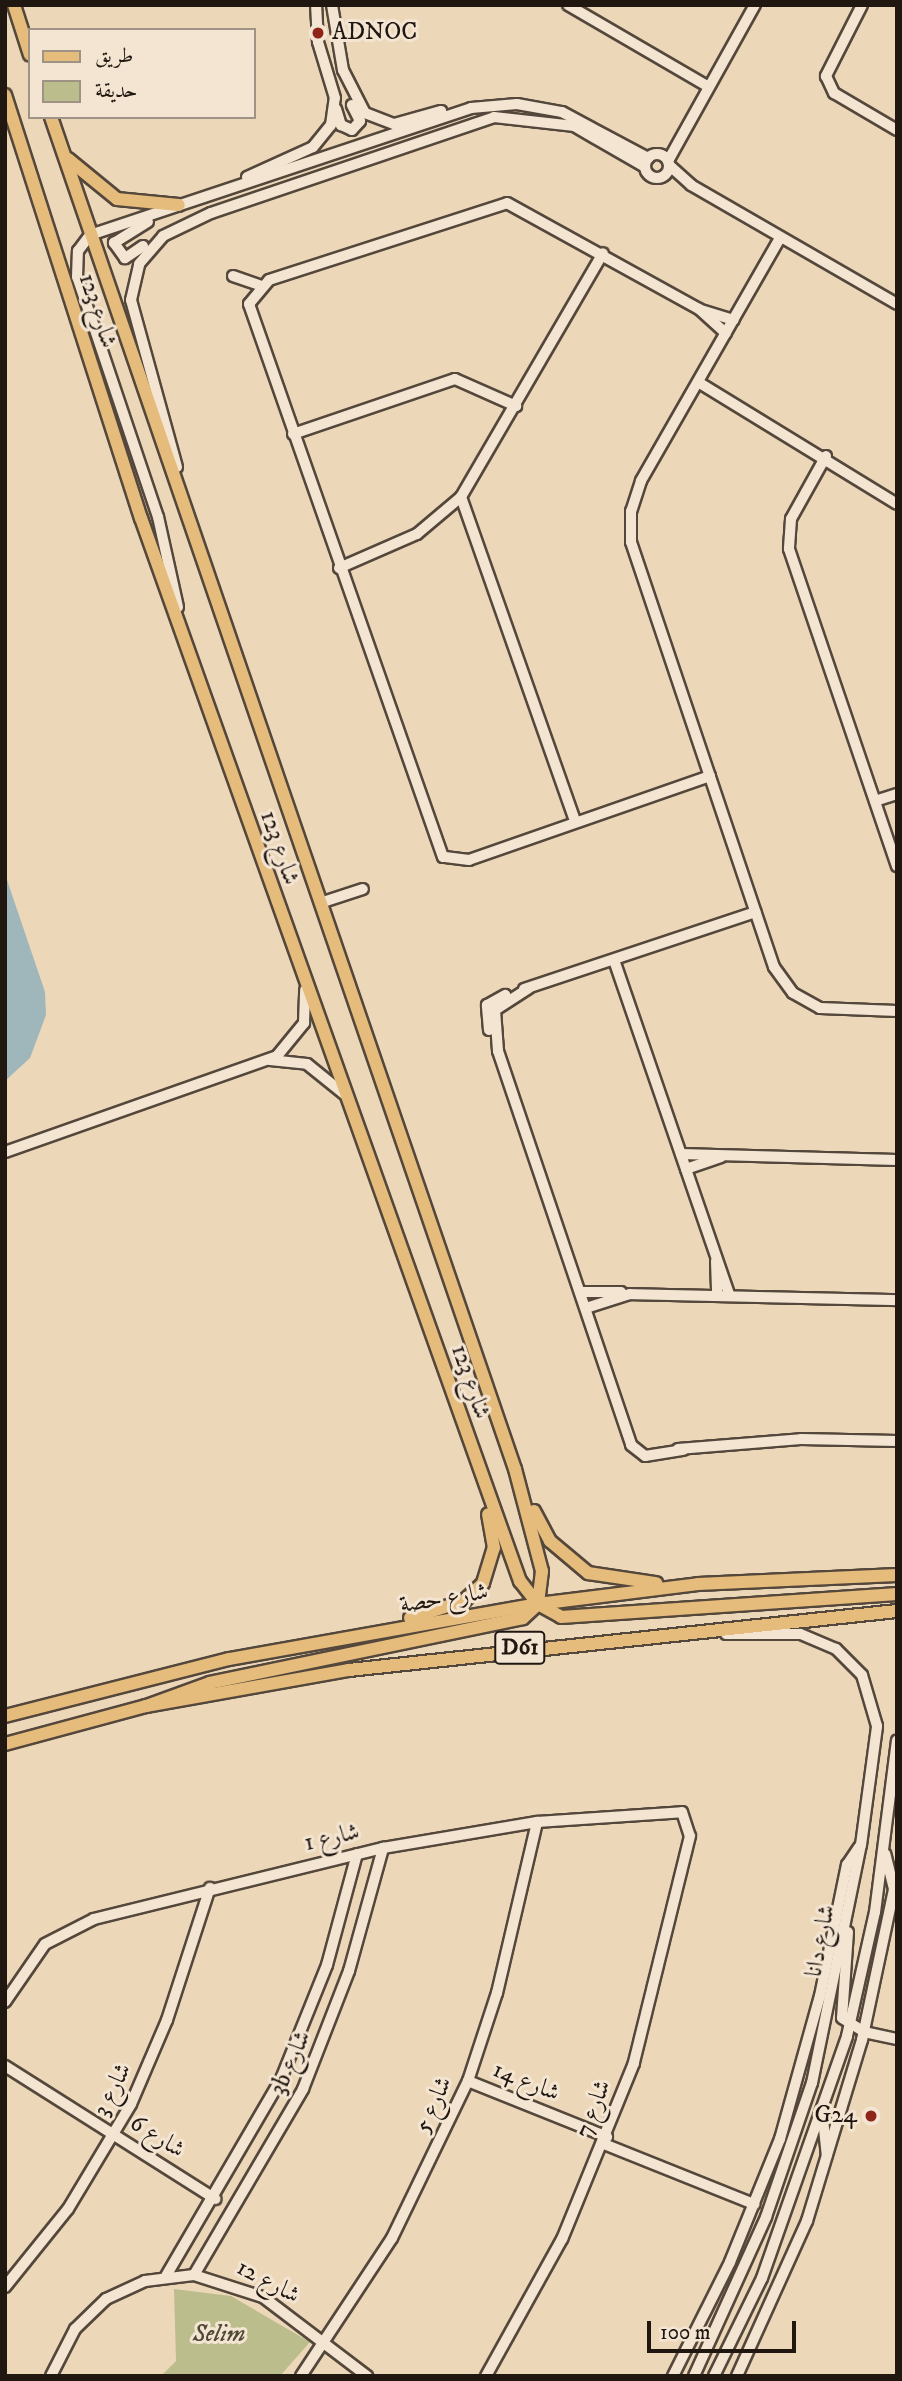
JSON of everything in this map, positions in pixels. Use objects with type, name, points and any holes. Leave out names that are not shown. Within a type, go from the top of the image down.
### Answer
[{"type":"main road","points":[[15,5],[28,48]]},
{"type":"main road","name":"شارع 123","points":[[5,95],[183,640],[303,980],[354,1105],[482,1482],[520,1581],[538,1604]]},
{"type":"main road","name":"شارع 123","points":[[52,119],[515,1469],[541,1559],[538,1604]]},
{"type":"main road","points":[[65,156],[90,183],[117,199],[173,207]]},
{"type":"main road","points":[[515,1469],[550,1541],[588,1573],[612,1581],[698,1584]]},
{"type":"main road","points":[[349,1636],[474,1593],[494,1548],[482,1482]]},
{"type":"main road","name":"شارع حصة","points":[[5,1716],[349,1636],[538,1604],[698,1584],[897,1575]]},
{"type":"main road","points":[[146,1706],[188,1689],[327,1656],[498,1627],[523,1619],[538,1604],[561,1617],[897,1594]]},
{"type":"main road","name":"D61","points":[[5,1744],[146,1706],[472,1653],[897,1611]]},
{"type":"street","points":[[316,5],[335,106],[343,128],[357,127],[332,5]]},
{"type":"street","points":[[568,5],[581,8],[707,86]]},
{"type":"street","points":[[659,178],[669,163],[679,132],[755,5]]},
{"type":"street","points":[[862,5],[826,76],[834,93],[897,130]]},
{"type":"street","points":[[343,69],[361,108],[375,121],[394,124],[451,112],[538,106],[584,120],[649,160],[659,178],[691,185]]},
{"type":"street","points":[[239,184],[319,142],[335,106]]},
{"type":"street","points":[[183,640],[158,517],[77,277],[78,251],[90,235],[451,112]]},
{"type":"street","points":[[173,207],[118,236],[118,254],[133,258],[171,225],[211,214],[494,117],[574,126],[649,160],[669,163],[691,185],[897,304]]},
{"type":"street","points":[[649,160],[679,132]]},
{"type":"street","points":[[710,776],[575,820],[469,860],[443,857],[252,315],[252,293],[259,285],[496,203],[518,205],[603,253],[699,309],[726,333]]},
{"type":"street","points":[[194,537],[131,300],[149,248],[211,214]]},
{"type":"street","points":[[780,238],[641,481],[630,526],[774,967],[806,1002],[836,1012],[897,1012]]},
{"type":"street","points":[[339,568],[417,534],[457,501],[516,406],[603,253]]},
{"type":"street","points":[[233,276],[259,285]]},
{"type":"street","points":[[699,309],[733,320]]},
{"type":"street","points":[[293,434],[455,379],[516,406]]},
{"type":"street","points":[[698,382],[827,456],[897,504]]},
{"type":"street","points":[[827,456],[791,519],[787,539],[897,866]]},
{"type":"street","points":[[457,501],[475,528],[575,820]]},
{"type":"street","points":[[875,801],[897,794]]},
{"type":"street","points":[[320,903],[363,890]]},
{"type":"street","points":[[755,912],[529,988],[495,1010],[498,1051],[637,1452],[801,1439],[897,1441]]},
{"type":"street","points":[[614,960],[730,1296]]},
{"type":"street","points":[[5,1152],[267,1061],[300,1032],[307,1001],[303,980]]},
{"type":"street","points":[[267,1061],[316,1068],[354,1105]]},
{"type":"street","points":[[681,1154],[897,1160]]},
{"type":"street","points":[[686,1169],[734,1155]]},
{"type":"street","points":[[713,1248],[717,1296]]},
{"type":"street","points":[[580,1292],[897,1300]]},
{"type":"street","points":[[586,1308],[631,1294]]},
{"type":"street","name":"شارع دانا","points":[[694,2376],[792,2146],[846,1926],[861,1845],[877,1727],[862,1675],[836,1648],[800,1634],[695,1630]]},
{"type":"street","name":"شارع دانا","points":[[714,2376],[762,2278],[822,2114],[850,2025],[884,1852],[897,1740]]},
{"type":"street","name":"شارع 1","points":[[5,2002],[32,1957],[60,1933],[210,1888],[383,1848],[537,1822],[674,1809],[688,1819],[690,1836]]},
{"type":"street","name":"شارع 5","points":[[301,2376],[326,2342],[392,2238],[468,2081],[497,1993],[537,1822]]},
{"type":"street","points":[[887,1833],[897,1822]]},
{"type":"street","name":"شارع 7","points":[[486,2376],[550,2264],[605,2140],[661,1968],[690,1836]]},
{"type":"street","points":[[673,2376],[754,2204],[803,2062],[847,1865],[861,1845]]},
{"type":"street","name":"3b شارع","points":[[194,2275],[303,2089],[349,1971],[383,1848]]},
{"type":"street","points":[[737,2376],[790,2266],[827,2161],[864,2032],[895,1879],[884,1852]]},
{"type":"street","name":"3b شارع","points":[[166,2276],[215,2199],[307,2020],[357,1854]]},
{"type":"street","name":"شارع 3","points":[[5,2287],[68,2210],[114,2135],[167,2020],[210,1888]]},
{"type":"street","points":[[846,1926],[850,1947],[839,2010],[850,2025],[864,2032],[897,2037]]},
{"type":"street","points":[[869,2011],[874,2025],[897,2037]]},
{"type":"street","name":"شارع 6","points":[[5,2066],[215,2199]]},
{"type":"street","name":"شارع 14","points":[[468,2081],[754,2204]]},
{"type":"street","points":[[822,2114],[827,2161]]},
{"type":"street","name":"شارع 12","points":[[51,2376],[88,2314],[125,2289],[166,2276],[194,2275],[262,2297],[326,2342],[367,2376]]},
{"type":"green space","name":"Selim","points":[[174,2289],[231,2296],[310,2342],[280,2376],[161,2376],[176,2361]]},
{"type":"water","points":[[5,874],[45,992],[46,1015],[30,1058],[5,1081]]},
{"type":"place","name":"ADNOC","points":[[318,33]]},
{"type":"place","name":"G24","points":[[871,2116]]}]
